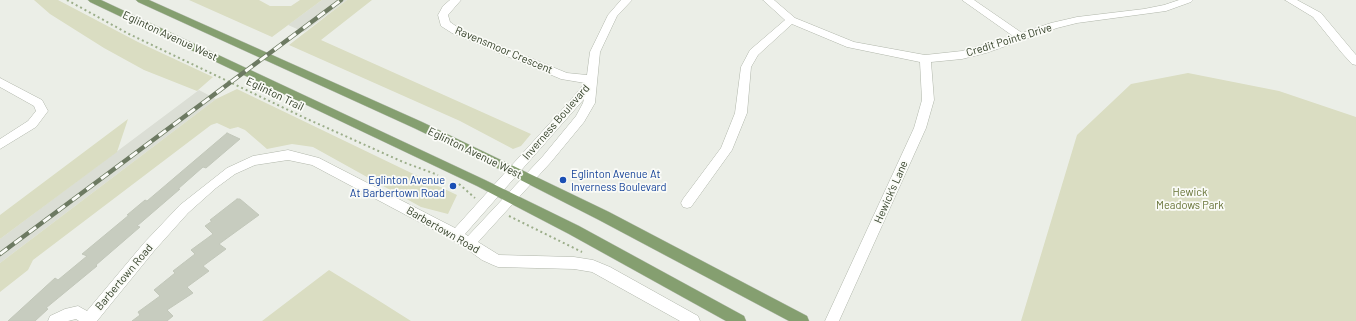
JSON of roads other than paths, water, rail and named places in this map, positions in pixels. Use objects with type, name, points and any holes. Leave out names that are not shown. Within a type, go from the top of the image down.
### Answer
[{"type":"main road","name":"Eglinton Avenue West","points":[[93,0],[497,191],[648,270],[739,321]]},
{"type":"main road","name":"Eglinton Avenue West","points":[[141,0],[411,122],[514,171],[604,216],[802,321]]},
{"type":"street","name":"Ravensmoor Crescent","points":[[456,0],[447,8],[443,15],[445,24],[456,31],[565,76],[592,80]]},
{"type":"street","name":"Inverness Boulevard","points":[[469,243],[565,138],[580,119],[589,103],[595,52],[613,15],[627,0]]},
{"type":"street","name":"Credit Pointe Drive","points":[[768,0],[791,20],[851,45],[925,59],[962,55],[986,49],[1077,20],[1144,12],[1166,8],[1188,0]]},
{"type":"street","points":[[967,0],[1021,37]]},
{"type":"street","points":[[1290,0],[1317,15],[1346,52],[1356,61]]},
{"type":"street","points":[[687,203],[726,150],[741,113],[746,67],[754,53],[791,20]]},
{"type":"street","name":"Hewick's Lane","points":[[832,321],[920,128],[928,100],[925,59]]},
{"type":"street","name":"Inverness Boulevard","points":[[456,236],[497,191],[592,80]]},
{"type":"street","points":[[0,82],[38,104],[42,111],[32,124],[0,145]]},
{"type":"street","name":"Barbertown Road","points":[[88,321],[149,247],[184,209],[212,185],[231,171],[253,161],[288,155],[315,161],[469,243],[487,256],[498,261],[574,263],[593,266],[605,271],[693,321]]},
{"type":"street","points":[[55,321],[64,315],[78,312],[88,321]]},
{"type":"railway","points":[[0,254],[341,0]]},
{"type":"place","name":"Eglinton Avenue At Inverness Boulevard","points":[[563,180]]},
{"type":"place","name":"Eglinton Avenue At Barbertown Road","points":[[453,186]]},
{"type":"park label","name":"Hewick Meadows Park","points":[[1190,198]]}]
